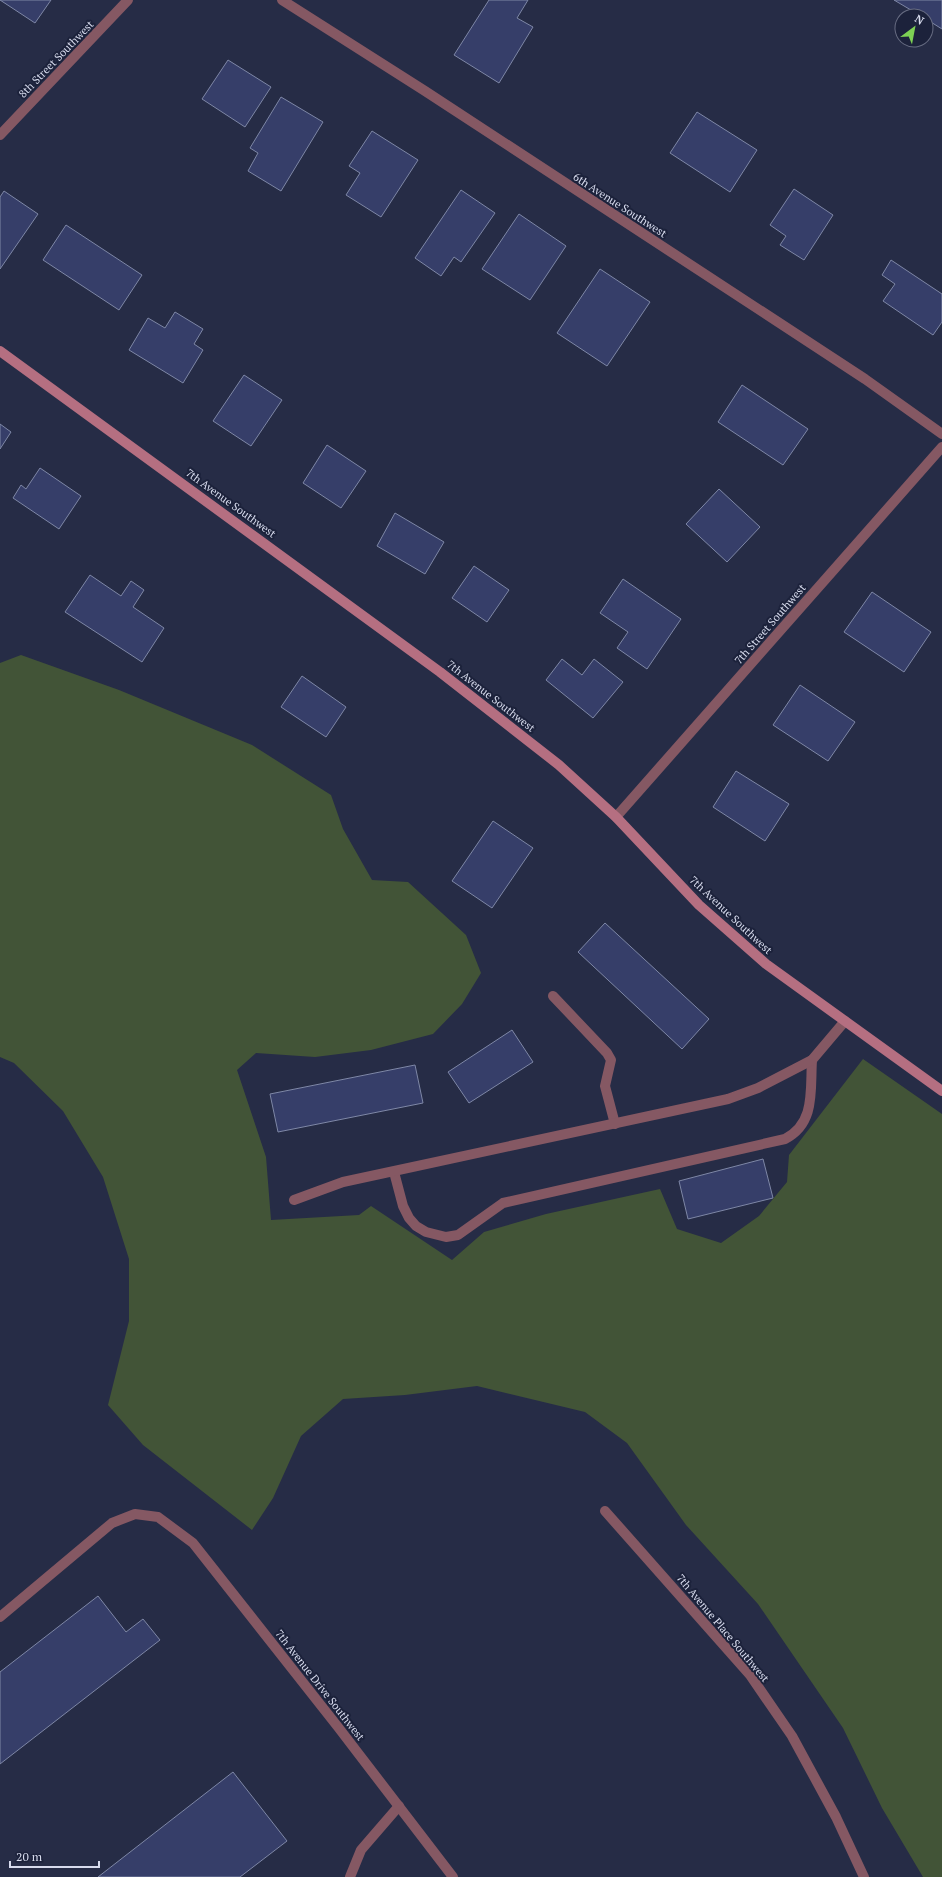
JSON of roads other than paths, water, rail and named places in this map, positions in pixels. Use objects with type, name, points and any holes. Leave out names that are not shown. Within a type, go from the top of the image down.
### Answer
[{"type":"street","name":"8th Street Southwest","points":[[0,135],[128,0]]},
{"type":"street","name":"6th Avenue Southwest","points":[[282,0],[425,91],[865,379],[942,434]]},
{"type":"street","name":"7th Avenue Southwest","points":[[0,351],[440,672],[559,765],[616,817],[704,910],[766,964],[942,1092]]},
{"type":"street","name":"7th Street Southwest","points":[[616,817],[942,447]]},
{"type":"street","points":[[553,996],[608,1053],[611,1060],[605,1086],[615,1124]]},
{"type":"street","points":[[294,1200],[343,1182],[728,1099],[758,1088],[812,1060],[846,1022]]},
{"type":"street","points":[[394,1172],[403,1206],[409,1218],[416,1226],[435,1236],[446,1237],[458,1235],[503,1203],[785,1139],[795,1134],[804,1124],[808,1112],[812,1060]]},
{"type":"street","name":"7th Avenue Place Southwest","points":[[605,1511],[750,1675],[792,1736],[836,1816],[864,1877]]},
{"type":"street","name":"7th Avenue Drive Southwest","points":[[0,1616],[112,1523],[135,1514],[158,1517],[193,1543],[453,1877]]},
{"type":"street","points":[[350,1877],[361,1850],[399,1806]]}]
